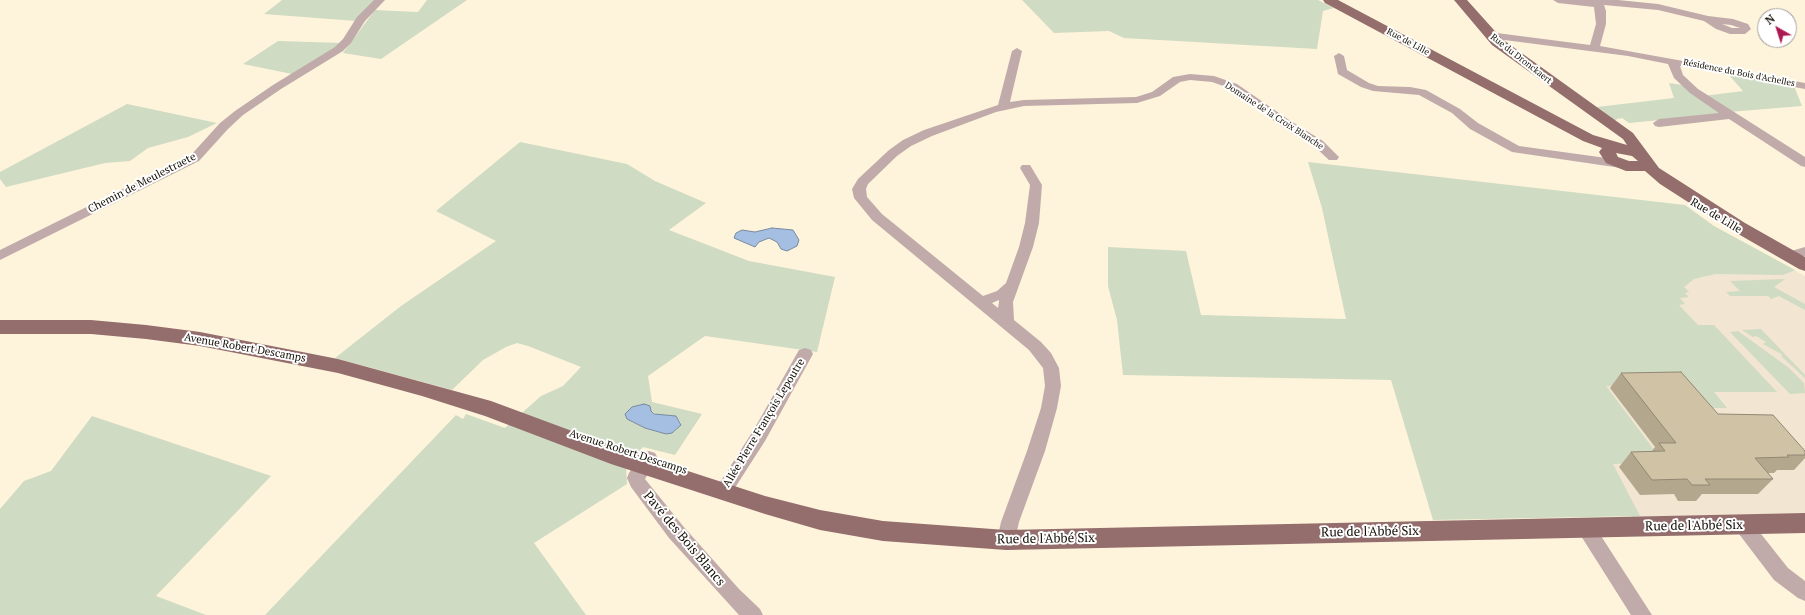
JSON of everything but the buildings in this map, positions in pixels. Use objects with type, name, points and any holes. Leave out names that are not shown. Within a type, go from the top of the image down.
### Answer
[{"type":"main road","name":"Rue de Lille","points":[[1329,0],[1487,84],[1617,156],[1805,266]]},
{"type":"main road","name":"Rue du Dronckaert","points":[[1460,0],[1489,35],[1504,48],[1630,138],[1645,160]]},
{"type":"main road","name":"Rue du Dronckaert","points":[[1589,110],[1624,138],[1626,144],[1617,156]]},
{"type":"main road","points":[[1617,156],[1641,166],[1645,160]]},
{"type":"main road","name":"Rue de Lille","points":[[1645,160],[1657,175],[1704,206],[1797,253],[1805,266]]},
{"type":"main road","name":"Avenue Robert Descamps","points":[[0,328],[91,327],[146,332],[200,339],[330,365],[394,381],[484,408],[764,501]]},
{"type":"main road","name":"Rue de l'Abbé Six","points":[[764,501],[843,525],[883,531],[1006,540],[1805,523]]},
{"type":"street","name":"Chemin de Meulestraete","points":[[0,256],[195,158],[224,126],[236,116],[277,87],[339,49],[347,41],[361,19],[380,0]]},
{"type":"street","points":[[1558,0],[1658,7],[1708,19]]},
{"type":"street","points":[[1594,48],[1601,24],[1598,2]]},
{"type":"street","name":"Résidence du Bois d'Achelles","points":[[1489,35],[1594,48],[1673,61],[1805,86]]},
{"type":"street","points":[[1003,106],[1017,52]]},
{"type":"street","points":[[1333,52],[1342,72],[1369,87],[1380,90],[1410,90],[1422,92],[1456,111],[1477,128],[1512,147],[1527,152],[1558,156],[1617,156]]},
{"type":"street","name":"Résidence du Bois d'Achelles","points":[[1673,61],[1675,70],[1686,85],[1729,115],[1805,163]]},
{"type":"street","name":"Domaine de la Croix Blanche","points":[[1006,540],[1010,522],[1039,442],[1049,408],[1053,379],[1051,368],[1045,357],[1035,346],[880,220],[864,203],[859,188],[862,182],[906,143],[928,133],[1003,106],[1031,103],[1137,100],[1156,94],[1172,82],[1181,78],[1208,78],[1233,86],[1285,124],[1319,144],[1333,157]]},
{"type":"street","points":[[1659,122],[1729,115]]},
{"type":"street","points":[[1006,322],[1006,307],[1011,286],[1031,231],[1036,194],[1036,183],[1026,168]]},
{"type":"street","points":[[980,302],[1002,294],[1011,286]]},
{"type":"street","name":"Allée Pierre François Lepoutre","points":[[726,488],[759,436],[805,354]]},
{"type":"street","name":"Pavé des Bois Blancs","points":[[646,462],[636,478],[636,482],[676,532],[732,595],[753,615]]},
{"type":"street","points":[[1743,525],[1781,574],[1805,592]]},
{"type":"street","points":[[1585,528],[1642,615]]},
{"type":"shaded area","points":[[1730,235],[1805,276],[1805,513],[1632,517],[1545,329]]},
{"type":"green space","points":[[282,0],[375,0],[356,21],[264,14]]},
{"type":"green space","points":[[427,0],[467,0],[381,59],[343,53],[375,10],[418,12]]},
{"type":"green space","points":[[1022,0],[1318,0],[1334,8],[1323,11],[1317,49],[1124,38],[1109,31],[1054,33]]},
{"type":"green space","points":[[278,41],[343,43],[292,74],[243,64]]},
{"type":"green space","points":[[1728,74],[1794,86],[1802,106],[1729,112],[1703,96],[1743,91]]},
{"type":"green space","points":[[1669,83],[1683,85],[1723,114],[1629,123],[1622,118],[1615,121],[1597,107],[1674,98]]},
{"type":"green space","points":[[127,104],[217,123],[188,137],[148,148],[130,161],[105,163],[6,187],[0,179],[0,172]]},
{"type":"green space","points":[[520,142],[627,164],[655,181],[706,203],[669,230],[749,261],[835,277],[817,352],[705,336],[648,376],[652,402],[702,414],[675,455],[643,447],[626,467],[627,484],[534,543],[586,615],[265,615],[456,415],[463,419],[466,414],[505,428],[541,396],[563,386],[581,367],[517,343],[506,347],[483,360],[452,390],[335,358],[401,306],[496,241],[436,211]],"holes":[[[651,411],[658,415],[676,416],[681,423],[675,431],[666,434],[645,428],[627,419]]]},
{"type":"green space","points":[[1308,162],[1685,205],[1714,226],[1795,270],[1783,275],[1715,274],[1694,279],[1684,287],[1689,292],[1685,293],[1689,297],[1680,298],[1685,304],[1679,305],[1698,325],[1714,325],[1777,392],[1714,392],[1727,408],[1701,408],[1678,382],[1606,386],[1658,455],[1646,463],[1613,464],[1640,516],[1433,520],[1391,380],[1123,375],[1117,320],[1108,286],[1108,247],[1186,251],[1201,315],[1346,319],[1322,208]]},
{"type":"green space","points":[[1785,279],[1774,287],[1805,304],[1805,310],[1779,296],[1771,299],[1768,296],[1730,296],[1726,292],[1740,291],[1730,281]]},
{"type":"green space","points":[[1761,329],[1805,375],[1805,378],[1781,356],[1783,355],[1763,344],[1766,342],[1756,336],[1753,337],[1742,330]]},
{"type":"green space","points":[[1738,331],[1789,368],[1804,383],[1805,393],[1790,394],[1730,332]]},
{"type":"green space","points":[[92,416],[271,476],[156,596],[206,615],[0,615],[0,509],[24,481],[51,471]]},
{"type":"water","points":[[772,228],[793,230],[799,240],[797,246],[787,251],[781,249],[777,242],[769,238],[759,242],[755,247],[734,238],[736,233],[742,230],[755,232]]},
{"type":"water","points":[[644,404],[650,406],[651,411],[654,414],[676,416],[681,425],[672,433],[666,434],[645,428],[627,419],[625,414],[632,407]]}]
